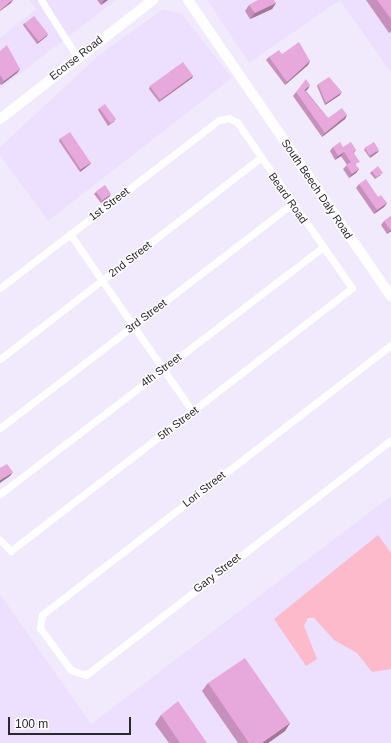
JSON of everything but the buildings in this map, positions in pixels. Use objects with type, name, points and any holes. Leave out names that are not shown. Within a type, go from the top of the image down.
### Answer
[{"type":"street","points":[[41,0],[77,57]]},
{"type":"street","name":"Ecorse Road","points":[[0,119],[77,57],[153,0]]},
{"type":"street","name":"South Beech Daly Road","points":[[188,0],[391,296]]},
{"type":"street","name":"Beard Road","points":[[219,120],[228,118],[237,122],[260,158],[352,288]]},
{"type":"street","name":"1st Street","points":[[0,288],[219,120]]},
{"type":"street","name":"2nd Street","points":[[0,359],[260,158]]},
{"type":"street","name":"3rd Street","points":[[0,428],[292,204]]},
{"type":"street","points":[[70,234],[193,412]]},
{"type":"street","name":"4th Street","points":[[0,494],[323,247]]},
{"type":"street","name":"5th Street","points":[[2,543],[11,551],[352,288]]},
{"type":"street","name":"Lori Street","points":[[50,642],[38,624],[42,615],[391,345]]},
{"type":"street","name":"Gary Street","points":[[50,642],[72,670],[86,675],[391,440]]},
{"type":"shaded area","points":[[29,0],[116,0],[0,89],[0,38],[36,9]]},
{"type":"shaded area","points":[[207,0],[340,0],[249,63]]},
{"type":"shaded area","points":[[340,0],[391,0],[391,73]]},
{"type":"shaded area","points":[[163,9],[182,14],[232,78],[48,221],[0,155],[0,147],[99,55]]},
{"type":"shaded area","points":[[391,496],[391,743],[0,743],[0,594],[91,724]]},
{"type":"shaded area","points":[[378,535],[391,553],[391,669],[372,672],[357,653],[334,640],[314,618],[308,618],[304,626],[317,659],[306,666],[274,619]]}]
